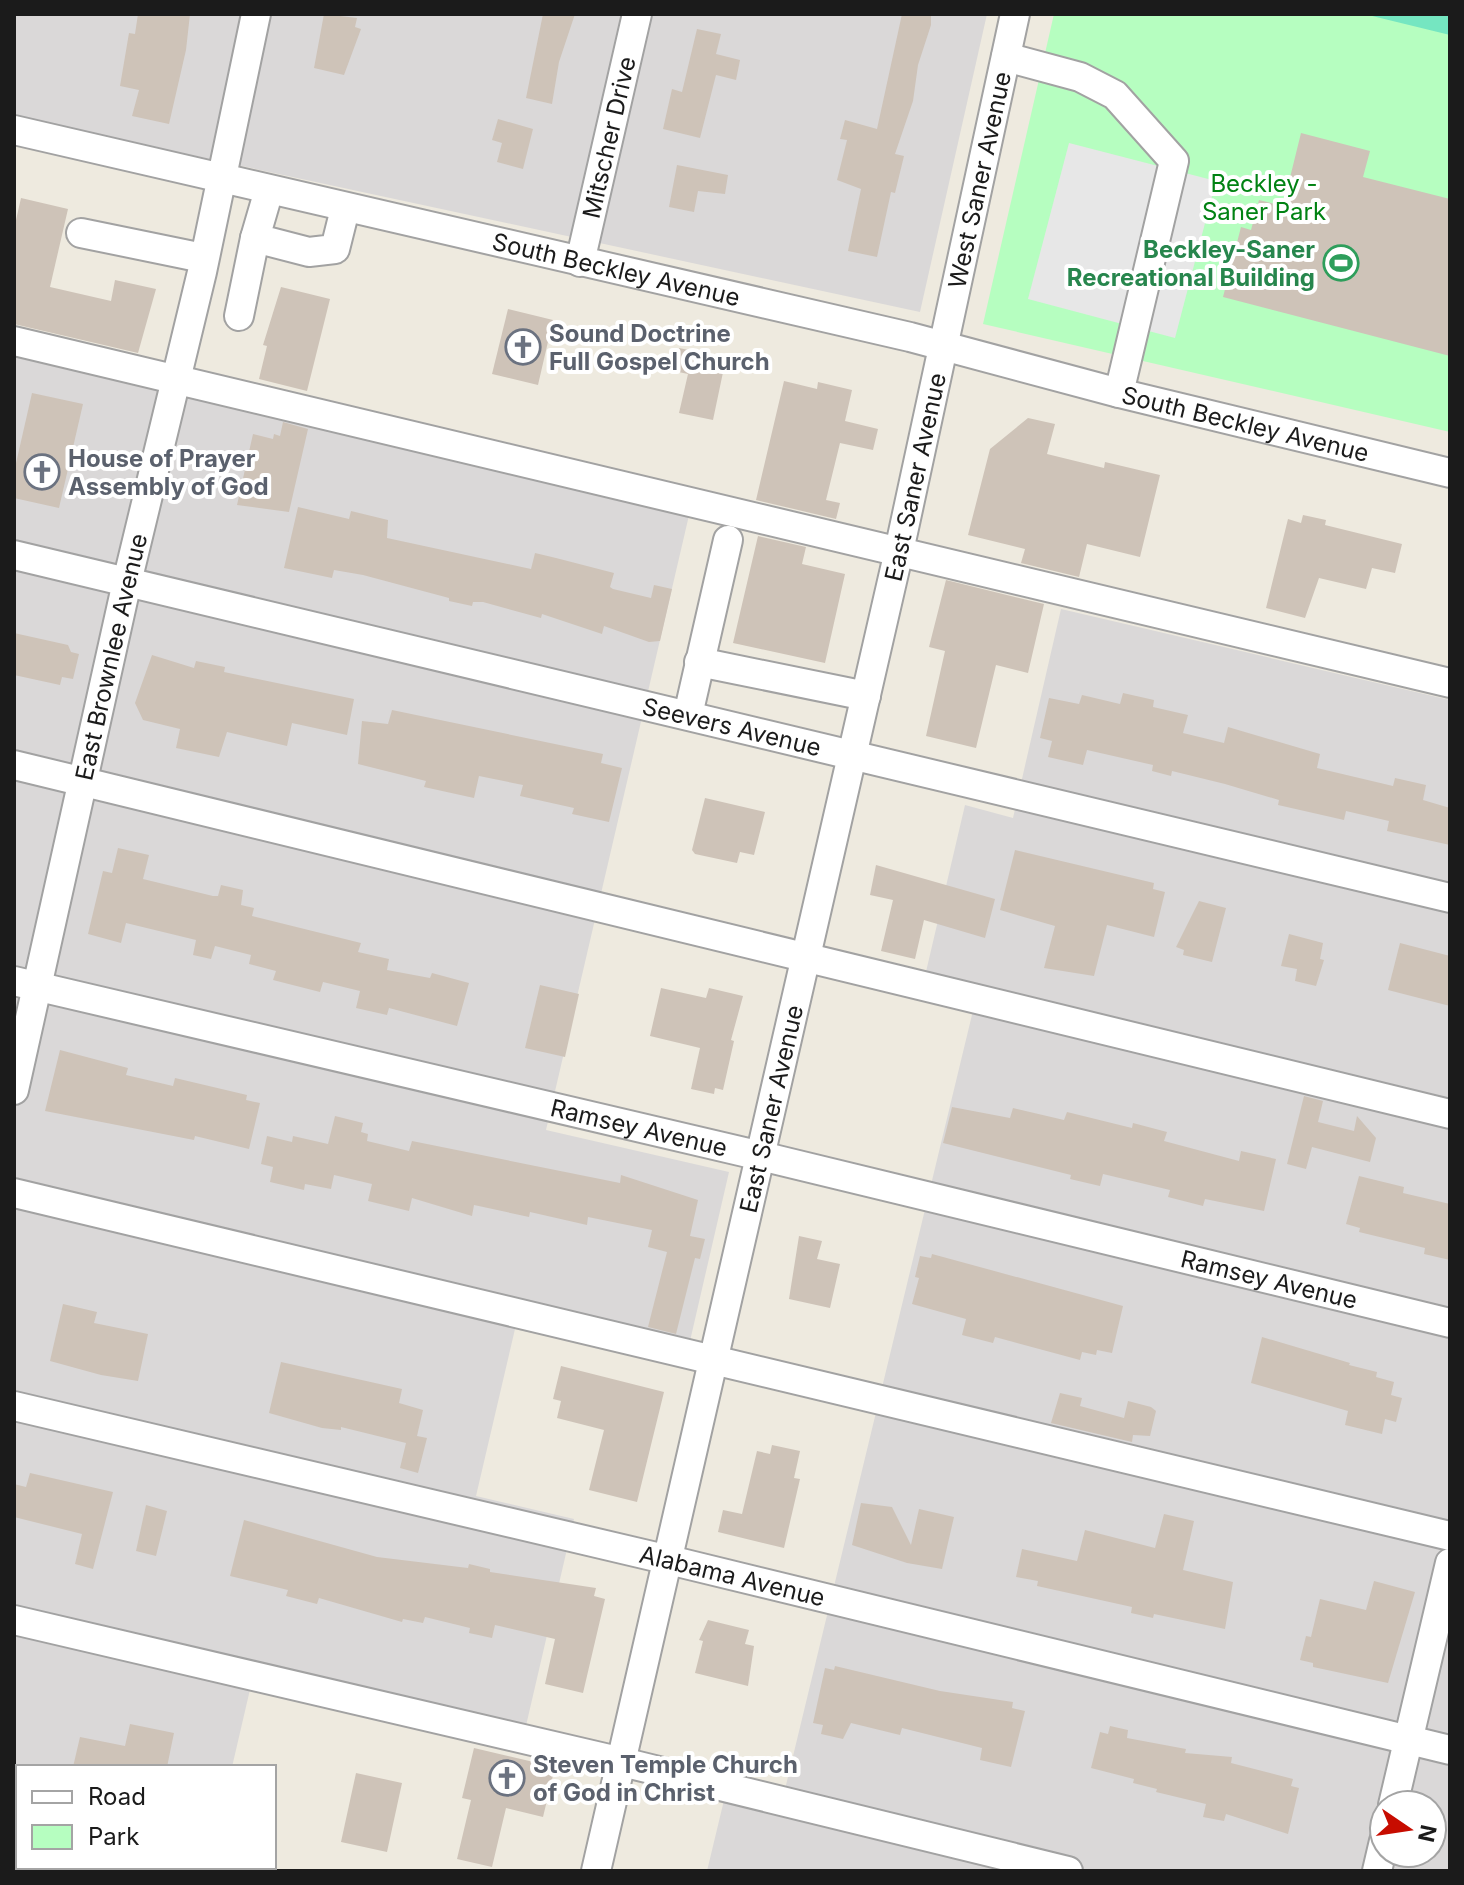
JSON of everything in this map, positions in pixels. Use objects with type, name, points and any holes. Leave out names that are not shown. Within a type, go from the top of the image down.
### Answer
[{"type":"street","name":"East Brownlee Avenue","points":[[14,1090],[26,984],[83,781],[203,265],[256,14]]},
{"type":"street","name":"Mitscher Drive","points":[[580,262],[637,14]]},
{"type":"street","name":"West Saner Avenue","points":[[942,347],[1015,14]]},
{"type":"street","points":[[1006,57],[1080,77],[1115,95],[1174,161],[1119,393]]},
{"type":"street","name":"South Beckley Avenue","points":[[14,130],[942,347],[1450,473]]},
{"type":"street","points":[[239,316],[255,238],[269,190]]},
{"type":"street","points":[[255,238],[309,252],[335,249],[345,209]]},
{"type":"street","points":[[81,233],[203,265],[245,283]]},
{"type":"street","points":[[14,341],[1450,683]]},
{"type":"street","name":"East Saner Avenue","points":[[596,1871],[899,551],[942,347]]},
{"type":"street","points":[[688,715],[728,540]]},
{"type":"street","name":"Seevers Avenue","points":[[14,555],[1450,898]]},
{"type":"street","points":[[699,662],[866,696]]},
{"type":"street","points":[[14,765],[1450,1114]]},
{"type":"street","name":"Ramsey Avenue","points":[[26,984],[761,1156],[1450,1323]]},
{"type":"street","points":[[14,1193],[1450,1536]]},
{"type":"street","name":"Alabama Avenue","points":[[14,1406],[669,1560],[1450,1750]]},
{"type":"street","points":[[1397,1789],[1450,1563]]},
{"type":"street","points":[[14,1620],[622,1762],[1068,1871]]},
{"type":"shaded area","points":[[14,14],[987,14],[920,312],[14,117]]},
{"type":"shaded area","points":[[1069,143],[1216,181],[1175,338],[1028,299]]},
{"type":"shaded area","points":[[14,357],[690,511],[546,1130],[729,1172],[684,1367],[515,1329],[476,1496],[574,1519],[525,1730],[255,1668],[232,1765],[16,1765],[16,1869],[208,1871],[14,1871]]},
{"type":"shaded area","points":[[1061,609],[1450,700],[1450,1871],[707,1871],[725,1796],[780,1810],[978,990],[925,976],[965,805],[1013,818]]},
{"type":"green space","name":"Beckley - Saner Park","points":[[1054,14],[1450,14],[1450,432],[983,324]]},
{"type":"green space","points":[[1364,14],[1450,14],[1450,35]]},
{"type":"building","points":[[138,14],[190,14],[186,50],[169,124],[132,116],[139,90],[120,86],[129,33],[135,34]]},
{"type":"building","points":[[324,14],[357,18],[355,27],[361,29],[344,75],[314,68]]},
{"type":"building","points":[[543,14],[575,14],[559,62],[552,104],[526,98]]},
{"type":"building","points":[[902,14],[931,14],[931,25],[918,65],[913,101],[895,154],[904,156],[895,193],[891,192],[877,257],[848,251],[861,189],[837,180],[847,140],[840,139],[845,120],[877,129]]},
{"type":"building","points":[[697,29],[721,34],[716,54],[740,60],[736,80],[716,75],[700,138],[663,129],[672,89],[682,92]]},
{"type":"building","points":[[498,119],[533,129],[523,169],[497,162],[502,143],[492,140]]},
{"type":"building","name":"Beckley-Saner Recreational Building","points":[[1301,133],[1370,151],[1363,177],[1450,199],[1450,356],[1223,297],[1241,227],[1251,230],[1259,200],[1283,206]]},
{"type":"building","points":[[677,165],[728,175],[725,194],[698,191],[694,212],[669,207]]},
{"type":"building","points":[[21,198],[68,209],[50,287],[111,301],[115,280],[156,289],[138,353],[14,324],[14,229]]},
{"type":"building","points":[[281,287],[330,299],[307,391],[259,379],[267,346],[263,345]]},
{"type":"building","name":"Sound Doctrine Full Gospel Church","points":[[508,309],[553,320],[538,385],[492,374]]},
{"type":"building","points":[[679,348],[726,358],[713,420],[679,413],[688,374],[674,371]]},
{"type":"building","points":[[784,381],[817,389],[818,382],[852,390],[845,421],[878,429],[873,450],[840,443],[826,500],[840,503],[836,519],[756,500]]},
{"type":"building","points":[[32,393],[83,404],[59,508],[14,498],[14,472]]},
{"type":"building","points":[[1028,418],[1055,424],[1047,454],[1104,468],[1105,462],[1160,475],[1140,557],[1087,544],[1079,577],[1021,563],[1025,549],[968,535],[990,449]]},
{"type":"building","points":[[283,422],[308,429],[289,512],[237,505],[253,434],[273,439],[274,434],[280,436]]},
{"type":"building","points":[[298,507],[349,519],[351,511],[388,520],[387,538],[531,569],[535,553],[556,558],[614,573],[610,587],[651,598],[654,585],[672,589],[660,641],[649,642],[604,626],[602,634],[542,614],[541,618],[483,602],[473,602],[472,606],[449,601],[449,598],[363,575],[334,570],[332,578],[284,568]]},
{"type":"building","points":[[1303,515],[1326,520],[1325,525],[1402,544],[1395,573],[1372,568],[1366,589],[1319,578],[1305,618],[1266,608],[1288,519],[1301,523]]},
{"type":"building","points":[[758,536],[806,547],[802,564],[845,574],[825,663],[733,643]]},
{"type":"building","points":[[946,580],[1044,604],[1028,673],[996,665],[976,748],[926,736],[945,651],[929,647]]},
{"type":"building","points":[[14,633],[68,645],[71,652],[79,654],[73,679],[62,677],[60,685],[14,675]]},
{"type":"building","points":[[152,655],[194,668],[196,661],[225,667],[224,672],[354,699],[347,735],[292,723],[287,746],[227,732],[219,757],[176,748],[180,729],[143,720],[135,703]]},
{"type":"building","points":[[1123,693],[1154,700],[1153,707],[1188,715],[1183,733],[1224,743],[1228,727],[1320,754],[1317,768],[1393,786],[1395,778],[1426,785],[1423,800],[1450,808],[1450,845],[1387,831],[1389,821],[1346,811],[1344,820],[1278,805],[1279,800],[1225,784],[1172,771],[1171,776],[1152,771],[1153,765],[1087,750],[1083,765],[1048,757],[1052,741],[1040,738],[1049,698],[1079,704],[1082,695],[1120,704]]},
{"type":"building","points":[[392,710],[603,754],[601,763],[622,768],[609,822],[572,814],[574,808],[520,796],[523,785],[479,776],[474,798],[424,787],[426,781],[358,764],[362,721],[388,724]]},
{"type":"building","points":[[705,798],[765,812],[754,855],[740,852],[737,863],[695,854],[692,850]]},
{"type":"building","points":[[118,848],[149,855],[143,879],[213,896],[218,896],[221,885],[243,890],[241,905],[254,908],[252,916],[361,943],[358,952],[389,959],[387,970],[430,978],[432,973],[469,983],[457,1026],[389,1008],[387,1015],[356,1008],[360,991],[323,982],[320,992],[273,980],[276,971],[249,964],[251,955],[215,946],[211,959],[193,955],[196,940],[126,923],[121,943],[88,934],[103,871],[112,873]]},
{"type":"building","points":[[1015,850],[1154,883],[1153,889],[1165,892],[1154,937],[1107,925],[1094,976],[1044,968],[1055,926],[1000,910]]},
{"type":"building","points":[[876,865],[995,899],[985,938],[924,920],[915,959],[881,951],[893,900],[870,895]]},
{"type":"building","points":[[1199,901],[1226,908],[1212,962],[1183,955],[1184,950],[1176,947]]},
{"type":"building","points":[[1289,934],[1323,943],[1320,959],[1324,960],[1316,986],[1295,981],[1297,969],[1281,966]]},
{"type":"building","points":[[1400,943],[1450,956],[1450,1006],[1388,990]]},
{"type":"building","points":[[540,985],[579,994],[565,1057],[525,1048]]},
{"type":"building","points":[[661,988],[706,998],[709,988],[743,996],[731,1040],[734,1041],[723,1090],[715,1088],[714,1094],[691,1089],[700,1048],[650,1036]]},
{"type":"building","points":[[60,1050],[128,1068],[126,1075],[173,1086],[175,1078],[247,1095],[246,1100],[260,1103],[249,1149],[195,1136],[194,1140],[45,1111]]},
{"type":"building","points":[[1304,1096],[1323,1101],[1318,1122],[1354,1131],[1357,1116],[1376,1138],[1370,1162],[1312,1147],[1306,1169],[1287,1164]]},
{"type":"building","points":[[952,1107],[1010,1118],[1013,1108],[1064,1120],[1067,1112],[1132,1128],[1133,1123],[1167,1132],[1164,1141],[1239,1161],[1241,1151],[1276,1159],[1264,1211],[1205,1199],[1203,1206],[1168,1197],[1170,1190],[1103,1174],[1100,1186],[1070,1179],[1071,1175],[943,1143]]},
{"type":"building","points":[[335,1116],[363,1123],[361,1132],[368,1134],[367,1141],[409,1151],[412,1141],[620,1183],[621,1175],[698,1200],[690,1236],[705,1239],[700,1259],[695,1258],[676,1334],[648,1327],[667,1252],[648,1247],[652,1230],[588,1217],[587,1225],[530,1212],[529,1217],[474,1205],[472,1216],[412,1198],[409,1211],[368,1201],[372,1184],[334,1175],[331,1189],[305,1184],[304,1190],[270,1182],[273,1167],[261,1164],[267,1136],[292,1142],[293,1136],[328,1144]]},
{"type":"building","points":[[1359,1176],[1404,1187],[1403,1193],[1450,1204],[1450,1260],[1424,1254],[1425,1248],[1359,1232],[1360,1228],[1346,1224]]},
{"type":"building","points":[[799,1236],[822,1241],[817,1259],[840,1264],[830,1308],[789,1299]]},
{"type":"building","points":[[932,1254],[1123,1306],[1112,1353],[1097,1350],[1096,1355],[1082,1352],[1080,1360],[995,1337],[993,1343],[962,1335],[966,1319],[912,1304],[919,1278],[915,1277],[920,1256],[931,1258]]},
{"type":"building","points":[[63,1304],[97,1312],[94,1323],[148,1334],[138,1381],[50,1361]]},
{"type":"building","points":[[1262,1337],[1377,1372],[1376,1377],[1394,1382],[1391,1395],[1402,1398],[1396,1422],[1385,1419],[1382,1434],[1345,1425],[1348,1411],[1251,1383]]},
{"type":"building","points":[[281,1362],[402,1389],[399,1403],[423,1410],[417,1436],[427,1438],[418,1473],[400,1468],[406,1443],[341,1427],[341,1430],[322,1428],[269,1413]]},
{"type":"building","points":[[561,1366],[664,1392],[637,1502],[589,1490],[604,1430],[557,1418],[561,1401],[553,1399]]},
{"type":"building","points":[[1060,1393],[1082,1398],[1080,1406],[1124,1418],[1128,1401],[1151,1407],[1156,1411],[1150,1436],[1133,1435],[1132,1442],[1051,1423]]},
{"type":"building","points":[[772,1445],[800,1451],[794,1478],[800,1479],[784,1548],[718,1532],[723,1510],[742,1514],[757,1451],[770,1454]]},
{"type":"building","points":[[30,1473],[113,1492],[93,1569],[75,1564],[82,1534],[14,1517],[14,1484],[26,1487]]},
{"type":"building","points":[[861,1503],[892,1507],[911,1545],[919,1509],[954,1517],[942,1569],[907,1563],[852,1545]]},
{"type":"building","points":[[146,1505],[167,1511],[156,1556],[136,1551]]},
{"type":"building","points":[[1164,1514],[1194,1521],[1183,1570],[1233,1582],[1225,1629],[1154,1614],[1153,1618],[1131,1613],[1132,1607],[1037,1586],[1038,1581],[1016,1577],[1022,1549],[1077,1561],[1085,1530],[1155,1548]]},
{"type":"building","points":[[244,1520],[377,1557],[468,1568],[469,1564],[490,1569],[490,1572],[596,1588],[594,1596],[605,1599],[583,1693],[545,1684],[555,1639],[495,1625],[492,1638],[469,1633],[470,1628],[425,1617],[423,1623],[403,1619],[402,1622],[319,1598],[317,1604],[286,1596],[288,1590],[230,1576]]},
{"type":"building","points":[[1374,1581],[1415,1592],[1388,1683],[1313,1667],[1313,1663],[1300,1660],[1306,1636],[1311,1637],[1320,1599],[1366,1610]]},
{"type":"building","points":[[708,1620],[749,1630],[745,1644],[754,1646],[748,1686],[695,1673],[703,1641],[699,1640]]},
{"type":"building","points":[[835,1666],[940,1691],[1013,1702],[1012,1708],[1025,1711],[1011,1767],[980,1760],[982,1748],[902,1728],[900,1735],[851,1723],[843,1739],[821,1734],[823,1725],[813,1723],[825,1668],[834,1670]]},
{"type":"building","points":[[130,1724],[174,1733],[167,1765],[73,1765],[80,1737],[125,1746]]},
{"type":"building","points":[[1110,1726],[1128,1730],[1127,1738],[1186,1749],[1185,1753],[1232,1757],[1231,1763],[1293,1779],[1291,1786],[1299,1788],[1288,1834],[1226,1814],[1224,1821],[1203,1817],[1206,1804],[1156,1792],[1157,1789],[1133,1783],[1134,1779],[1091,1768],[1100,1732],[1108,1734]]},
{"type":"building","points":[[474,1748],[555,1767],[543,1817],[506,1808],[492,1867],[457,1859],[471,1800],[462,1798]]},
{"type":"building","points":[[356,1773],[402,1783],[387,1852],[341,1842]]},
{"type":"place","name":"Beckley-Saner Recreational Building","points":[[1341,263]]},
{"type":"place","name":"Sound Doctrine Full Gospel Church","points":[[523,347]]},
{"type":"place","name":"House of Prayer Assembly of God","points":[[42,472]]},
{"type":"place","name":"Steven Temple Church of God in Christ","points":[[507,1778]]}]
